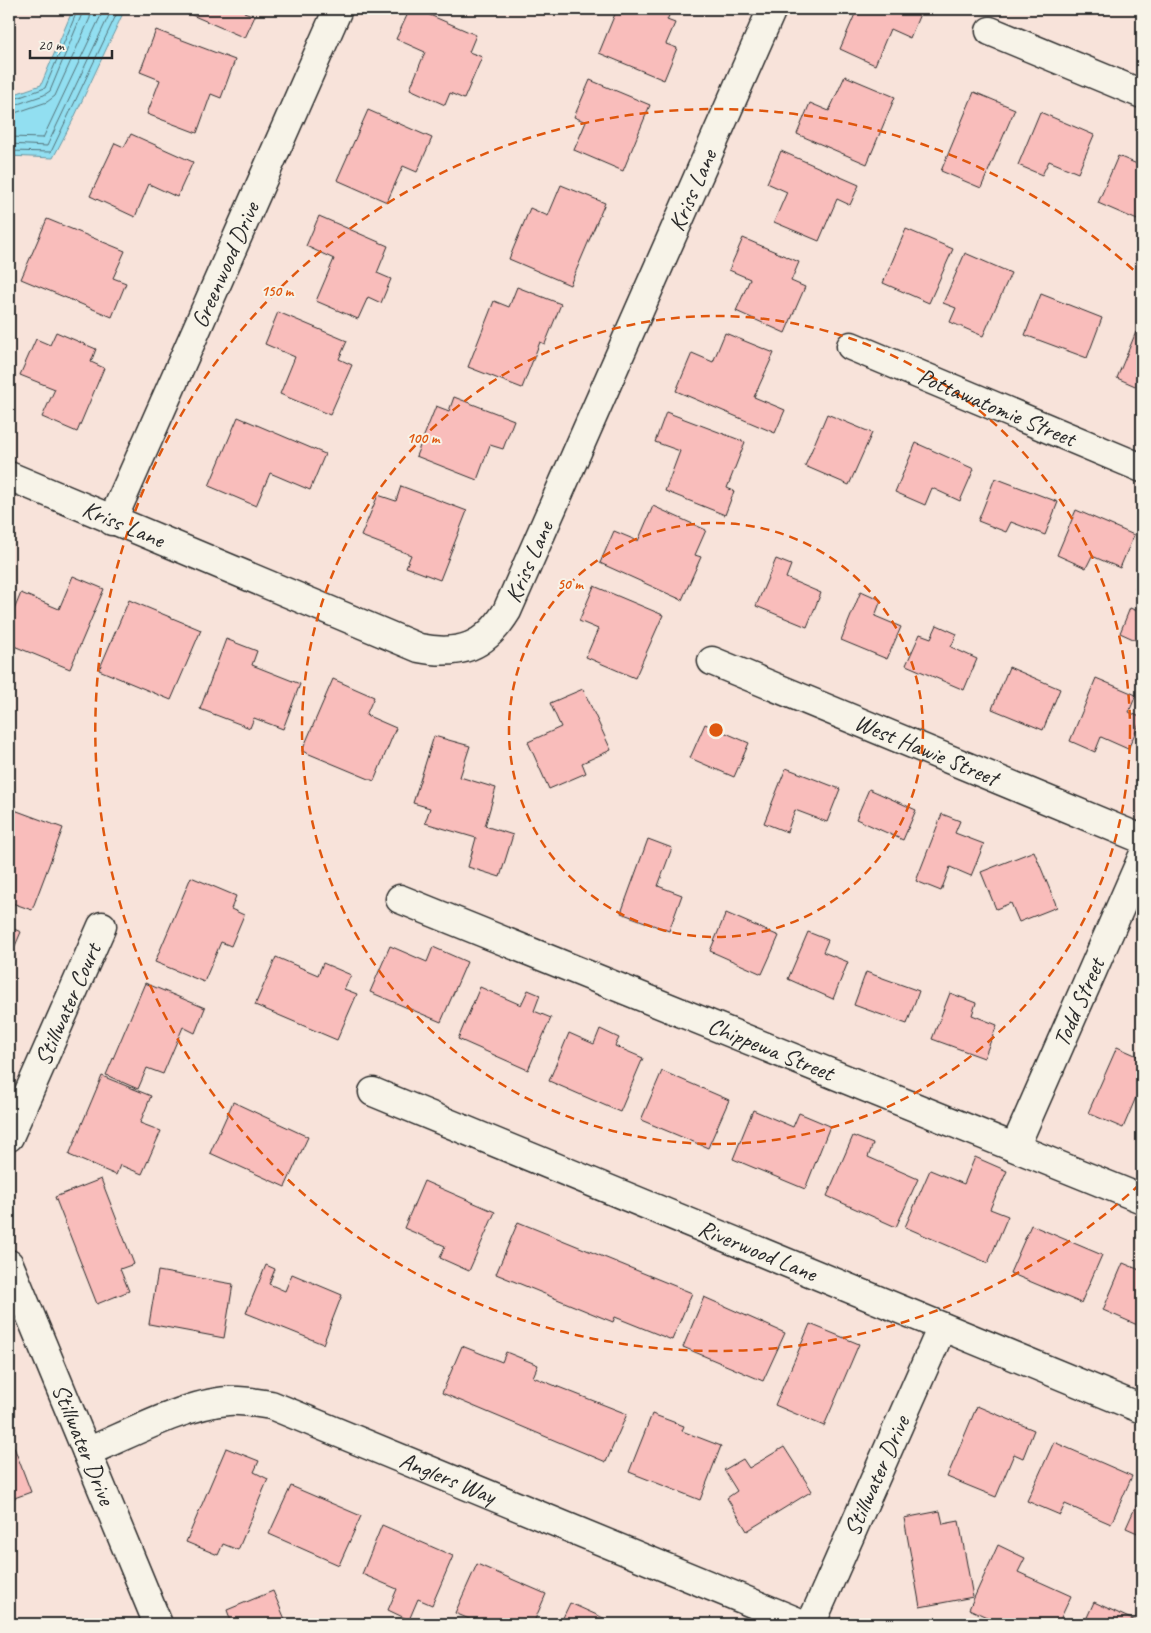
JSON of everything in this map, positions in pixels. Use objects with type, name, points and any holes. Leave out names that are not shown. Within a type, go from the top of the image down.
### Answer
[{"type":"street","name":"Greenwood Drive","points":[[112,521],[338,9]]},
{"type":"street","name":"Kriss Lane","points":[[9,476],[112,521],[419,648],[440,652],[461,650],[480,641],[496,628],[507,610],[772,9]]},
{"type":"street","points":[[990,31],[1142,94]]},
{"type":"street","name":"Pottawatomie Street","points":[[851,346],[1142,468]]},
{"type":"street","name":"West Hawie Street","points":[[712,661],[1142,839]]},
{"type":"street","name":"Todd Street","points":[[1015,1146],[1142,858]]},
{"type":"street","name":"Chippewa Street","points":[[400,899],[1142,1198]]},
{"type":"street","name":"Stillwater Court","points":[[9,1137],[102,926]]},
{"type":"street","name":"Riverwood Lane","points":[[373,1092],[1142,1409]]},
{"type":"street","name":"Stillwater Drive","points":[[9,1264],[158,1624]]},
{"type":"street","name":"Stillwater Drive","points":[[811,1624],[942,1327]]},
{"type":"street","name":"Anglers Way","points":[[87,1452],[207,1404],[236,1401],[271,1405],[803,1624]]},
{"type":"water","points":[[73,9],[125,9],[53,158],[9,156],[9,96],[41,85]]},
{"type":"building","points":[[178,9],[245,9],[244,12],[255,16],[245,38]]},
{"type":"building","points":[[410,9],[416,9],[476,35],[469,52],[482,57],[464,99],[450,93],[445,105],[410,89],[425,52],[396,39]]},
{"type":"building","points":[[617,9],[672,9],[667,20],[675,23],[666,44],[677,48],[664,80],[599,53]]},
{"type":"building","points":[[845,9],[922,9],[910,38],[890,29],[875,65],[840,49],[855,14]]},
{"type":"building","points":[[156,30],[235,60],[221,98],[211,94],[197,133],[147,114],[160,80],[140,72]]},
{"type":"building","points":[[845,76],[895,97],[867,164],[797,134],[810,103],[829,111]]},
{"type":"building","points":[[590,80],[650,105],[623,171],[574,150],[586,122],[574,117]]},
{"type":"building","points":[[974,92],[1015,109],[981,188],[941,171]]},
{"type":"building","points":[[368,110],[432,138],[417,172],[403,166],[387,202],[337,180]]},
{"type":"building","points":[[1040,112],[1094,135],[1078,173],[1049,161],[1042,175],[1018,165]]},
{"type":"building","points":[[131,134],[193,162],[177,197],[149,184],[135,217],[90,196],[115,143],[124,147]]},
{"type":"building","points":[[781,151],[859,185],[850,205],[837,199],[819,241],[774,222],[787,192],[767,183]]},
{"type":"building","points":[[1118,156],[1142,166],[1142,222],[1098,203]]},
{"type":"building","points":[[561,185],[605,203],[570,285],[509,259],[530,208],[548,216]]},
{"type":"building","points":[[319,216],[388,246],[377,273],[391,279],[381,303],[368,297],[358,319],[316,301],[334,259],[306,246]]},
{"type":"building","points":[[47,219],[125,251],[113,278],[126,283],[112,317],[21,279]]},
{"type":"building","points":[[906,229],[953,249],[929,303],[883,283]]},
{"type":"building","points":[[743,238],[799,262],[791,281],[805,287],[785,333],[736,311],[750,279],[729,270]]},
{"type":"building","points":[[965,253],[1011,273],[983,336],[950,322],[956,308],[943,303]]},
{"type":"building","points":[[517,287],[561,304],[545,344],[540,342],[522,388],[468,367],[494,301],[509,307]]},
{"type":"building","points":[[1041,294],[1102,318],[1087,358],[1025,335]]},
{"type":"building","points":[[278,312],[347,341],[339,359],[352,365],[330,415],[280,394],[295,357],[265,344]]},
{"type":"building","points":[[56,332],[96,349],[91,362],[104,368],[77,432],[42,417],[55,389],[20,375],[36,339],[50,345]]},
{"type":"building","points":[[1136,332],[1142,335],[1142,389],[1117,378]]},
{"type":"building","points":[[725,333],[774,353],[754,397],[785,410],[775,433],[676,391],[692,353],[713,362]]},
{"type":"building","points":[[454,397],[514,420],[503,449],[490,445],[477,480],[416,456],[436,406],[449,411]]},
{"type":"building","points":[[666,412],[745,442],[727,488],[734,491],[725,515],[665,491],[680,451],[655,442]]},
{"type":"building","points":[[827,414],[872,433],[849,485],[805,466]]},
{"type":"building","points":[[238,417],[325,454],[310,490],[270,473],[256,506],[209,486]]},
{"type":"building","points":[[916,443],[974,469],[960,501],[932,488],[925,505],[895,492]]},
{"type":"building","points":[[995,478],[1058,502],[1045,535],[1011,522],[1006,532],[978,521]]},
{"type":"building","points":[[401,486],[467,511],[440,580],[406,567],[411,555],[361,536],[378,495],[396,501]]},
{"type":"building","points":[[653,506],[706,530],[695,555],[701,557],[682,600],[600,563],[614,531],[638,541]]},
{"type":"building","points":[[1076,510],[1134,535],[1120,568],[1092,556],[1086,568],[1057,555]]},
{"type":"building","points":[[776,559],[791,565],[786,578],[821,593],[807,627],[756,606]]},
{"type":"building","points":[[1142,571],[1142,591],[1135,588]]},
{"type":"building","points":[[73,576],[104,589],[70,669],[9,644],[9,622],[21,593],[59,609]]},
{"type":"building","points":[[594,586],[663,615],[635,678],[586,657],[598,629],[579,621]]},
{"type":"building","points":[[861,591],[881,600],[875,616],[901,627],[887,659],[841,640]]},
{"type":"building","points":[[129,600],[201,630],[171,700],[99,670]]},
{"type":"building","points":[[1130,608],[1142,613],[1142,643],[1120,633]]},
{"type":"building","points":[[937,625],[957,634],[951,647],[977,659],[964,690],[906,665],[920,634],[931,638]]},
{"type":"building","points":[[226,639],[257,651],[252,665],[300,684],[283,729],[254,718],[250,728],[200,709]]},
{"type":"building","points":[[1009,667],[1060,689],[1043,730],[992,709]]},
{"type":"building","points":[[1096,678],[1136,695],[1129,712],[1142,718],[1128,749],[1101,737],[1095,752],[1070,741]]},
{"type":"building","points":[[333,679],[374,697],[366,715],[396,728],[374,781],[302,751]]},
{"type":"building","points":[[583,689],[611,750],[582,763],[586,773],[549,789],[528,742],[561,727],[550,703]]},
{"type":"building","points":[[705,724],[749,743],[734,777],[690,758]]},
{"type":"building","points":[[434,736],[470,746],[460,777],[496,788],[485,826],[513,835],[500,877],[468,867],[476,838],[425,823],[430,808],[413,803]]},
{"type":"building","points":[[786,768],[840,789],[827,822],[795,810],[787,832],[764,823]]},
{"type":"building","points":[[869,789],[916,810],[903,840],[856,819]]},
{"type":"building","points":[[9,808],[63,828],[32,910],[9,902]]},
{"type":"building","points":[[942,814],[960,821],[955,833],[984,844],[971,876],[950,867],[941,891],[916,881]]},
{"type":"building","points":[[648,839],[672,848],[658,886],[682,895],[669,931],[621,913]]},
{"type":"building","points":[[1034,851],[1057,907],[1019,922],[1011,903],[996,909],[981,872]]},
{"type":"building","points":[[191,877],[236,896],[231,909],[244,915],[231,946],[221,942],[204,982],[155,962]]},
{"type":"building","points":[[726,913],[779,936],[762,974],[710,951]]},
{"type":"building","points":[[9,927],[21,932],[9,960]]},
{"type":"building","points":[[808,932],[828,940],[823,952],[848,962],[833,999],[788,979]]},
{"type":"building","points":[[390,946],[427,962],[433,947],[467,962],[441,1022],[370,992]]},
{"type":"building","points":[[276,957],[318,975],[323,963],[351,975],[344,989],[357,994],[337,1040],[255,1005]]},
{"type":"building","points":[[866,972],[919,991],[907,1024],[854,1005]]},
{"type":"building","points":[[145,983],[205,1008],[195,1033],[183,1027],[163,1074],[147,1068],[138,1089],[106,1075]]},
{"type":"building","points":[[480,987],[521,1005],[528,990],[540,995],[534,1011],[551,1018],[528,1070],[458,1039]]},
{"type":"building","points":[[950,993],[976,1003],[972,1015],[997,1025],[984,1058],[932,1039]]},
{"type":"building","points":[[600,1029],[619,1038],[615,1046],[643,1058],[620,1112],[549,1081],[569,1033],[594,1044]]},
{"type":"building","points":[[1117,1047],[1142,1058],[1142,1083],[1123,1128],[1088,1113]]},
{"type":"building","points":[[662,1071],[729,1100],[708,1148],[641,1120]]},
{"type":"building","points":[[102,1076],[151,1096],[140,1123],[161,1131],[142,1174],[120,1165],[116,1175],[69,1155]]},
{"type":"building","points":[[233,1102],[308,1137],[285,1187],[210,1153]]},
{"type":"building","points":[[753,1110],[793,1127],[799,1113],[830,1126],[805,1189],[733,1159]]},
{"type":"building","points":[[853,1136],[873,1144],[868,1157],[918,1179],[896,1227],[827,1196]]},
{"type":"building","points":[[975,1157],[1007,1171],[990,1209],[1008,1216],[988,1263],[905,1227],[930,1170],[964,1184]]},
{"type":"building","points":[[101,1179],[134,1264],[120,1269],[129,1291],[97,1304],[55,1197]]},
{"type":"building","points":[[424,1181],[495,1212],[469,1271],[440,1258],[445,1246],[404,1228]]},
{"type":"building","points":[[518,1222],[692,1293],[672,1340],[615,1317],[613,1322],[496,1274]]},
{"type":"building","points":[[1031,1225],[1102,1255],[1081,1303],[1010,1273]]},
{"type":"building","points":[[1123,1263],[1142,1271],[1142,1327],[1103,1310]]},
{"type":"building","points":[[266,1265],[275,1269],[269,1284],[285,1291],[292,1274],[342,1295],[323,1344],[246,1313]]},
{"type":"building","points":[[158,1271],[233,1284],[224,1338],[149,1324]]},
{"type":"building","points":[[704,1297],[785,1333],[763,1381],[683,1347]]},
{"type":"building","points":[[810,1324],[859,1344],[824,1426],[775,1405]]},
{"type":"building","points":[[462,1346],[502,1362],[506,1352],[538,1365],[533,1377],[627,1414],[606,1462],[442,1393]]},
{"type":"building","points":[[977,1406],[1034,1430],[1023,1458],[1014,1454],[996,1497],[947,1477]]},
{"type":"building","points":[[652,1414],[684,1426],[682,1431],[721,1446],[700,1500],[629,1472]]},
{"type":"building","points":[[9,1434],[31,1492],[9,1500]]},
{"type":"building","points":[[1054,1442],[1132,1476],[1111,1524],[1065,1504],[1060,1515],[1027,1501]]},
{"type":"building","points":[[784,1447],[812,1491],[747,1531],[727,1498],[737,1491],[724,1470],[743,1459],[749,1468]]},
{"type":"building","points":[[226,1448],[259,1461],[254,1472],[268,1479],[238,1550],[223,1544],[218,1555],[186,1542]]},
{"type":"building","points":[[291,1486],[361,1516],[339,1565],[269,1534]]},
{"type":"building","points":[[1142,1492],[1142,1535],[1126,1528]]},
{"type":"building","points":[[940,1511],[943,1524],[959,1521],[973,1597],[920,1607],[904,1518]]},
{"type":"building","points":[[382,1525],[453,1556],[432,1605],[418,1599],[409,1620],[388,1610],[397,1589],[362,1574]]},
{"type":"building","points":[[998,1545],[1025,1558],[1018,1572],[1071,1596],[1058,1624],[1002,1624],[969,1609]]},
{"type":"building","points":[[477,1564],[546,1594],[533,1624],[481,1624],[455,1613]]},
{"type":"building","points":[[273,1591],[287,1624],[232,1624],[227,1610]]},
{"type":"building","points":[[1094,1602],[1142,1624],[1084,1624]]},
{"type":"building","points":[[570,1603],[617,1624],[560,1624]]}]
